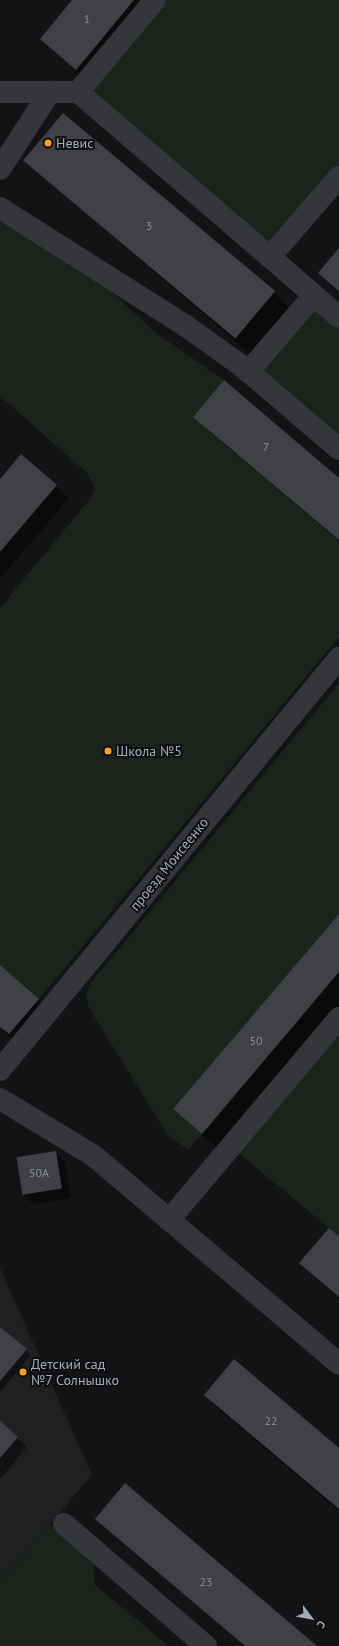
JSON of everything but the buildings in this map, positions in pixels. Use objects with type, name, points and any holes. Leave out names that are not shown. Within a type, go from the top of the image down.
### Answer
[{"type":"street","points":[[78,92],[155,0]]},
{"type":"street","points":[[0,92],[78,92],[339,317]]},
{"type":"street","points":[[0,169],[50,92]]},
{"type":"street","points":[[270,256],[339,177]]},
{"type":"street","points":[[0,208],[186,326],[248,372],[339,449]]},
{"type":"street","points":[[248,372],[314,295]]},
{"type":"street","name":"проезд Моисеенко","points":[[0,1070],[339,658]]},
{"type":"street","points":[[169,1220],[339,1018]]},
{"type":"street","points":[[0,1099],[94,1156],[339,1364]]},
{"type":"street","points":[[64,1524],[206,1646]]},
{"type":"shaded area","points":[[155,0],[339,0],[339,177],[270,257],[78,92]]},
{"type":"shaded area","name":"Школа №5","points":[[0,219],[90,272],[156,333],[224,380],[339,540],[339,637],[39,999],[0,965],[0,608],[90,499],[95,488],[87,473],[0,396]]},
{"type":"shaded area","points":[[314,295],[339,317],[339,449],[248,372]]},
{"type":"shaded area","points":[[339,683],[339,914],[173,1109],[202,1134],[188,1150],[167,1134],[89,1008],[86,996],[90,984]]},
{"type":"shaded area","points":[[339,1018],[339,1236],[231,1147]]},
{"type":"shaded area","name":"Детский сад №7 Солнышко","points":[[0,1268],[92,1475],[0,1582]]},
{"type":"shaded area","points":[[50,1524],[93,1559],[95,1585],[169,1646],[0,1646],[0,1582]]},
{"type":"place","name":"Невис","points":[[48,143]]},
{"type":"place","name":"Школа №5","points":[[108,751]]},
{"type":"place","name":"Детский сад №7 Солнышко","points":[[23,1372]]}]
